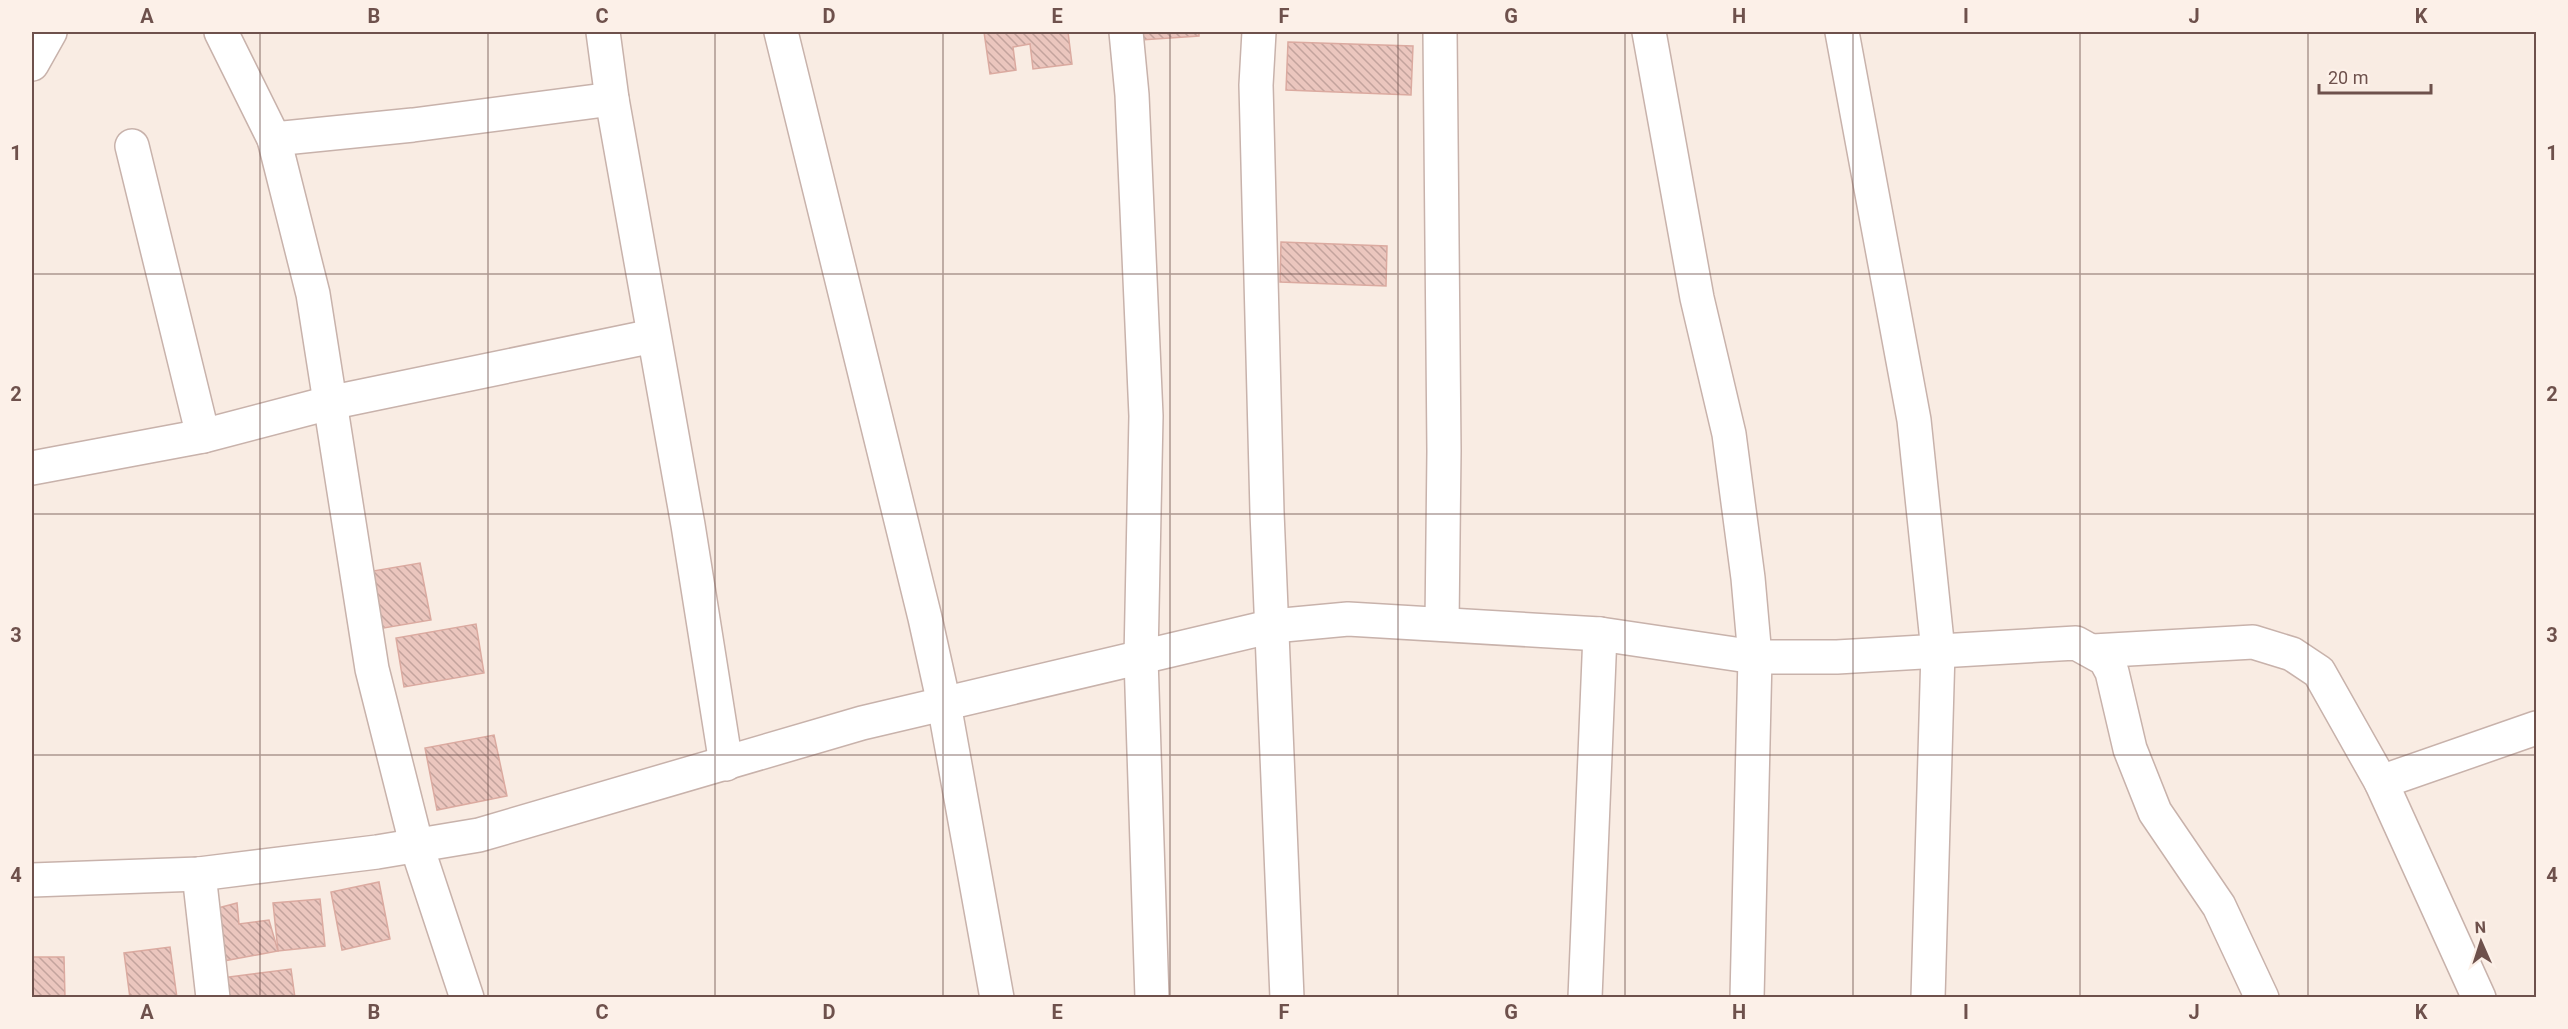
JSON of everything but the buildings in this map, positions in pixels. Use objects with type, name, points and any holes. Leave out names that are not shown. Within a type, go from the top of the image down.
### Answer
[{"type":"street","points":[[32,64],[50,32]]},
{"type":"street","points":[[221,32],[274,139],[313,294],[372,669],[417,847],[467,998]]},
{"type":"street","points":[[603,32],[612,99],[688,525],[726,764]]},
{"type":"street","points":[[781,32],[944,704],[997,998]]},
{"type":"street","points":[[1126,32],[1132,95],[1146,416],[1141,658],[1152,998]]},
{"type":"street","points":[[1259,32],[1256,85],[1267,512],[1287,998]]},
{"type":"street","points":[[1440,32],[1444,451],[1442,624]]},
{"type":"street","points":[[1649,32],[1697,298],[1729,434],[1748,578],[1755,657],[1747,998]]},
{"type":"street","points":[[1842,32],[1885,275],[1914,420],[1938,651],[1928,998]]},
{"type":"street","points":[[274,139],[413,125],[612,99]]},
{"type":"street","points":[[132,146],[203,435]]},
{"type":"street","points":[[32,468],[203,435],[329,403],[653,336]]},
{"type":"street","points":[[32,880],[199,874],[417,847],[479,835],[861,723],[1273,626],[1348,619],[1599,634],[1755,657],[1837,657],[2076,643],[2104,659],[2112,672],[2130,749],[2155,812],[2219,906],[2262,998]]},
{"type":"street","points":[[1585,998],[1599,634]]},
{"type":"street","points":[[2093,651],[2253,642],[2292,654],[2319,672],[2380,782],[2480,998]]},
{"type":"street","points":[[2380,782],[2536,728]]},
{"type":"street","points":[[199,874],[213,998]]}]
